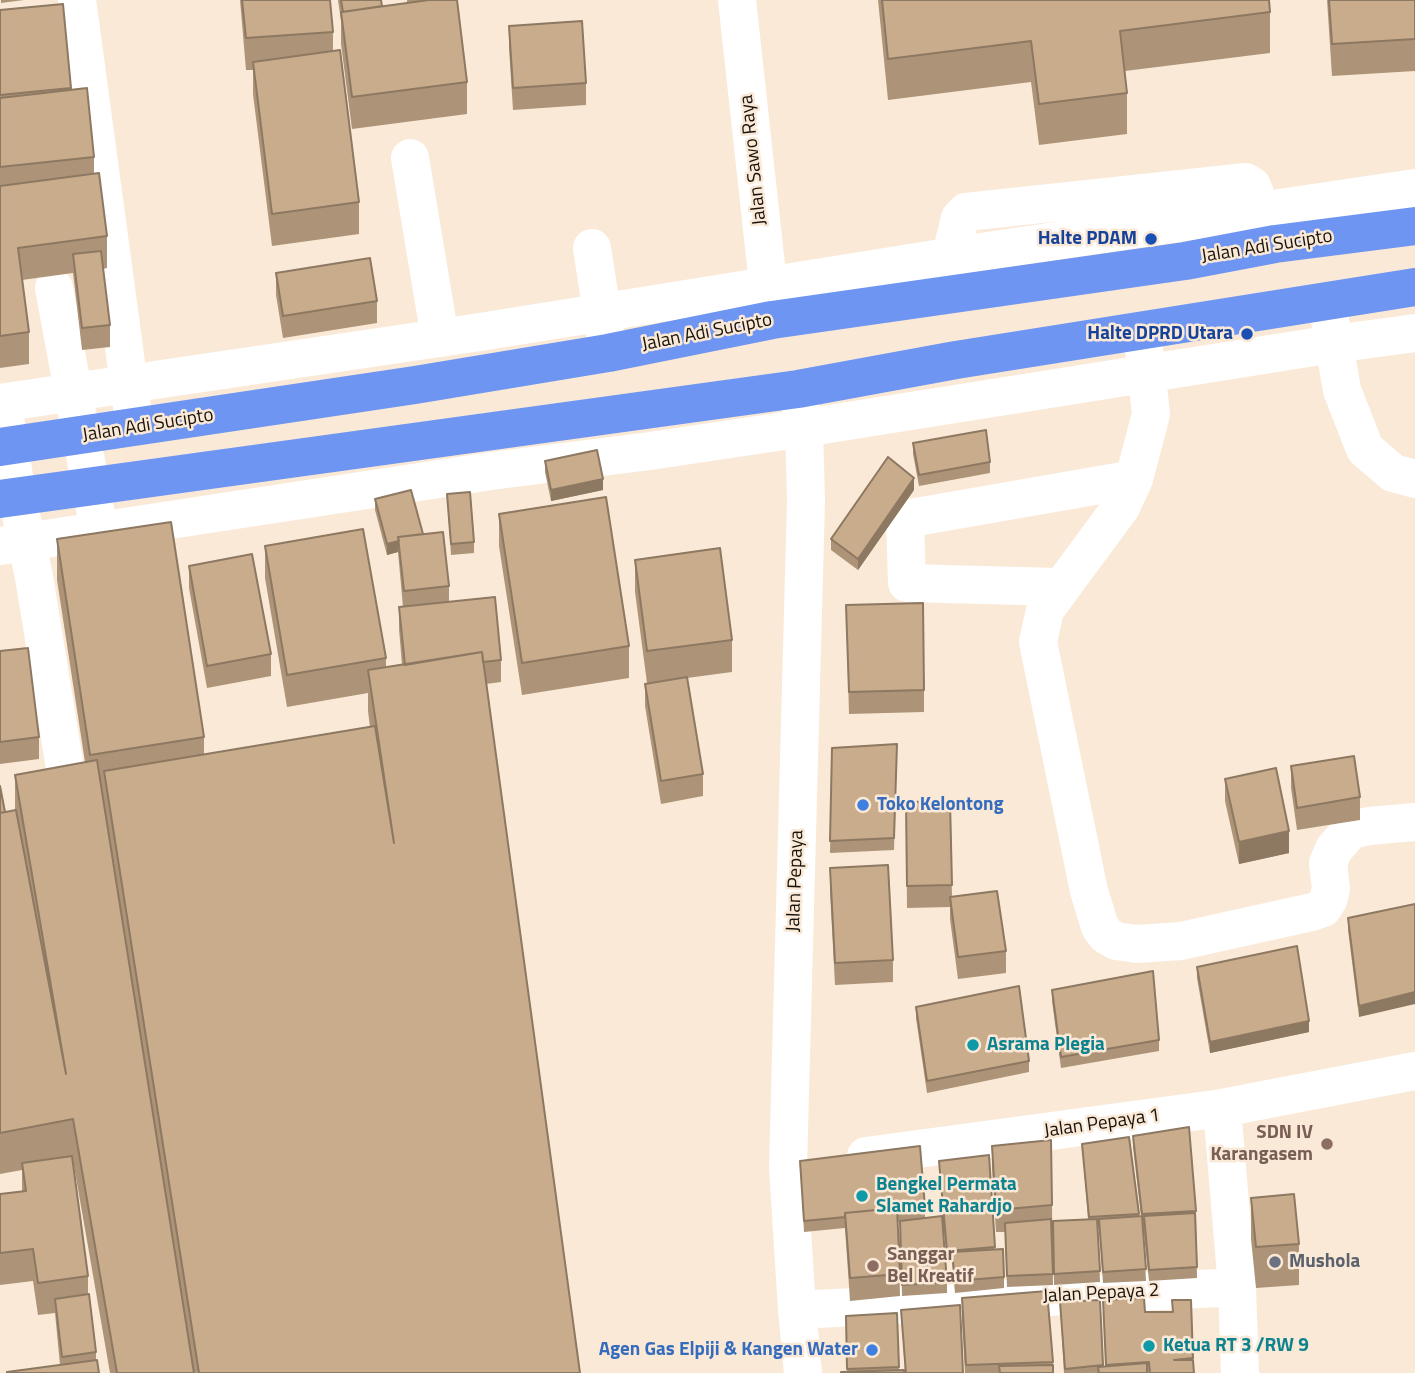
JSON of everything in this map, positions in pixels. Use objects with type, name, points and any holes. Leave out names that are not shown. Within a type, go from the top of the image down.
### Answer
[{"type":"highway","name":"Jalan Adi Sucipto","points":[[4,447],[608,353],[770,303],[955,294],[1185,261],[1268,227],[1415,226]]},
{"type":"highway","points":[[8,498],[797,388],[1415,286]]},
{"type":"street","name":"Jalan Sawo Raya","points":[[737,0],[770,303]]},
{"type":"street","points":[[40,16],[78,6],[134,428]]},
{"type":"street","points":[[410,158],[424,341],[415,385]]},
{"type":"street","name":"Jalan Adi Sucipto","points":[[1,403],[603,313],[770,303],[954,256],[1268,227],[1415,188]]},
{"type":"street","points":[[592,248],[608,353]]},
{"type":"street","points":[[954,256],[955,294]]},
{"type":"street","points":[[54,288],[99,530]]},
{"type":"street","points":[[1327,300],[1342,390],[1365,449],[1393,473],[1415,479]]},
{"type":"street","points":[[1142,330],[1151,414],[1134,479],[1121,507],[1059,587],[1045,610],[1038,642],[1089,891],[1100,927],[1116,942],[1137,944],[1181,941],[1312,912],[1323,908],[1328,900],[1331,889],[1328,863],[1334,849],[1351,830],[1415,822]]},
{"type":"street","points":[[480,332],[486,372]]},
{"type":"street","points":[[13,543],[491,471],[804,428],[1415,333]]},
{"type":"street","points":[[956,360],[962,404]]},
{"type":"street","points":[[273,364],[278,406]]},
{"type":"street","name":"Jalan Pepaya","points":[[797,388],[804,428],[806,500],[788,1167],[803,1373]]},
{"type":"street","points":[[1,403],[13,543],[64,762]]},
{"type":"street","points":[[645,409],[650,451]]},
{"type":"street","points":[[486,432],[491,471]]},
{"type":"street","points":[[435,439],[439,480]]},
{"type":"street","points":[[300,457],[304,500]]},
{"type":"street","points":[[177,475],[185,518]]},
{"type":"street","points":[[1059,587],[906,583],[905,519],[1134,479]]},
{"type":"street","name":"Jalan Pepaya 1","points":[[788,1167],[1222,1108],[1415,1071]]},
{"type":"street","points":[[1222,1108],[1237,1287],[1240,1373]]},
{"type":"street","name":"Jalan Pepaya 2","points":[[797,1310],[1237,1287]]},
{"type":"building","points":[[242,0],[330,0],[333,32],[246,38]]},
{"type":"building","points":[[341,0],[381,0],[382,6],[343,12]]},
{"type":"building","points":[[429,0],[457,0],[467,82],[352,97],[341,12]]},
{"type":"building","points":[[882,0],[1269,0],[1270,12],[1120,31],[1127,93],[1039,104],[1031,41],[888,59]]},
{"type":"building","points":[[1329,0],[1415,0],[1415,39],[1332,44]]},
{"type":"building","points":[[63,4],[71,88],[0,95],[0,10]]},
{"type":"building","points":[[582,21],[586,83],[513,88],[509,26]]},
{"type":"building","points":[[340,50],[359,202],[272,214],[253,62]]},
{"type":"building","points":[[87,88],[94,157],[0,167],[0,98]]},
{"type":"building","points":[[99,173],[107,236],[18,248],[29,332],[0,336],[0,186]]},
{"type":"building","points":[[101,251],[110,325],[82,328],[73,254]]},
{"type":"building","points":[[370,258],[377,301],[283,316],[276,273]]},
{"type":"building","points":[[986,430],[990,462],[919,475],[913,443]]},
{"type":"building","points":[[597,450],[603,479],[551,490],[545,461]]},
{"type":"building","points":[[888,457],[914,478],[858,559],[831,539]]},
{"type":"building","points":[[411,490],[423,534],[398,537],[399,541],[387,544],[375,499]]},
{"type":"building","points":[[470,492],[474,542],[451,544],[447,494]]},
{"type":"building","points":[[606,497],[629,646],[522,663],[499,514]]},
{"type":"building","points":[[171,522],[204,737],[90,755],[57,539]]},
{"type":"building","points":[[363,529],[386,658],[287,675],[265,546]]},
{"type":"building","points":[[443,532],[449,586],[404,591],[398,537]]},
{"type":"building","points":[[720,548],[732,640],[647,651],[635,560]]},
{"type":"building","points":[[252,554],[271,654],[207,666],[189,566]]},
{"type":"building","points":[[495,597],[501,660],[483,662],[482,652],[405,665],[399,607]]},
{"type":"building","points":[[923,603],[924,690],[849,692],[846,605]]},
{"type":"building","points":[[28,648],[39,737],[0,742],[0,651]]},
{"type":"building","points":[[482,652],[580,1373],[199,1373],[104,771],[375,726],[394,843],[368,670]]},
{"type":"building","points":[[687,677],[703,774],[661,781],[645,684]]},
{"type":"building","name":"Toko Kelontong","points":[[897,744],[894,838],[830,841],[832,748]]},
{"type":"building","points":[[1354,756],[1360,797],[1297,808],[1291,766]]},
{"type":"building","points":[[97,760],[194,1373],[117,1373],[73,1119],[0,1133],[0,813],[16,810],[66,1074],[15,775]]},
{"type":"building","points":[[1276,768],[1289,831],[1239,842],[1225,779]]},
{"type":"building","points":[[0,786],[5,812],[0,813]]},
{"type":"building","points":[[950,801],[952,885],[907,886],[906,802]]},
{"type":"building","points":[[888,865],[893,960],[835,963],[830,868]]},
{"type":"building","points":[[997,891],[1006,951],[958,957],[950,897]]},
{"type":"building","points":[[1415,904],[1415,992],[1359,1006],[1348,918]]},
{"type":"building","points":[[1297,946],[1309,1021],[1210,1042],[1197,967]]},
{"type":"building","name":"Asrama Plegia","points":[[1153,971],[1159,1040],[1061,1057],[1052,990]]},
{"type":"building","name":"Asrama Plegia","points":[[1019,986],[1029,1061],[927,1081],[916,1007]]},
{"type":"building","points":[[1189,1127],[1196,1211],[1142,1214],[1133,1136]]},
{"type":"building","points":[[1129,1137],[1139,1214],[1089,1217],[1082,1144]]},
{"type":"building","points":[[1051,1140],[1052,1205],[996,1210],[992,1146]]},
{"type":"building","name":"Bengkel Permata Slamet Rahardjo","points":[[920,1146],[925,1207],[845,1213],[845,1217],[804,1221],[800,1161]]},
{"type":"building","points":[[989,1155],[995,1247],[947,1251],[939,1161]]},
{"type":"building","points":[[72,1156],[88,1276],[38,1283],[33,1249],[0,1253],[0,1194],[26,1191],[22,1163]]},
{"type":"building","points":[[1294,1194],[1299,1244],[1256,1247],[1251,1198]]},
{"type":"building","name":"Sanggar Bel Kreatif","points":[[897,1208],[900,1274],[850,1278],[845,1213]]},
{"type":"building","points":[[1195,1213],[1197,1267],[1149,1270],[1144,1216]]},
{"type":"building","points":[[942,1216],[947,1282],[902,1285],[900,1221]]},
{"type":"building","points":[[1142,1216],[1146,1269],[1103,1272],[1099,1219]]},
{"type":"building","points":[[1051,1219],[1053,1274],[1007,1276],[1005,1223]]},
{"type":"building","points":[[1097,1219],[1100,1271],[1054,1274],[1053,1221]]},
{"type":"building","points":[[1003,1249],[1004,1277],[955,1281],[952,1252]]},
{"type":"building","points":[[1047,1291],[1053,1362],[966,1365],[962,1298]]},
{"type":"building","points":[[89,1294],[96,1352],[62,1357],[55,1299]]},
{"type":"building","name":"Ketua RT 3 /RW 9","points":[[1144,1298],[1145,1312],[1173,1312],[1172,1300],[1191,1300],[1193,1358],[1174,1360],[1193,1360],[1194,1373],[1150,1373],[1149,1362],[1106,1365],[1103,1300]]},
{"type":"building","points":[[1100,1300],[1103,1365],[1065,1369],[1060,1302]]},
{"type":"building","points":[[960,1305],[963,1373],[906,1373],[901,1310]]},
{"type":"building","name":"Agen Gas Elpiji & Kangen Water","points":[[897,1313],[899,1367],[847,1369],[846,1316]]},
{"type":"building","points":[[97,1360],[99,1373],[7,1373],[7,1372]]},
{"type":"building","points":[[1147,1363],[1147,1373],[1099,1373],[1098,1367]]},
{"type":"building","points":[[1053,1365],[1053,1373],[1000,1373],[999,1366]]},
{"type":"building","points":[[904,1370],[904,1373],[841,1373],[841,1372]]},
{"type":"place","name":"Halte PDAM","points":[[1151,239]]},
{"type":"place","name":"Halte DPRD Utara","points":[[1247,334]]},
{"type":"place","name":"Toko Kelontong","points":[[863,805]]},
{"type":"place","name":"Asrama Plegia","points":[[973,1045]]},
{"type":"place","name":"SDN IV Karangasem","points":[[1327,1144]]},
{"type":"place","name":"Bengkel Permata Slamet Rahardjo","points":[[862,1196]]},
{"type":"place","name":"Mushola","points":[[1275,1262]]},
{"type":"place","name":"Sanggar Bel Kreatif","points":[[873,1266]]},
{"type":"place","name":"Ketua RT 3 /RW 9","points":[[1149,1346]]},
{"type":"place","name":"Agen Gas Elpiji & Kangen Water","points":[[872,1350]]}]
